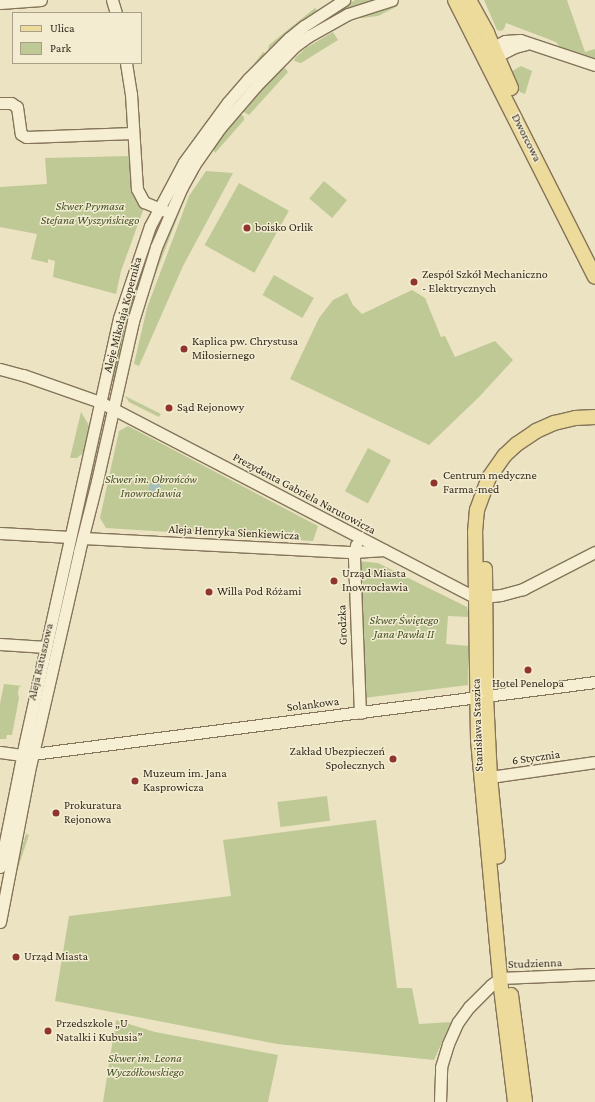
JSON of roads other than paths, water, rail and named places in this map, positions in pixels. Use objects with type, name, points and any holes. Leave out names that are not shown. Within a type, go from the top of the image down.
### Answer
[{"type":"main road","name":"Dworcowa","points":[[456,0],[493,52],[595,256]]},
{"type":"main road","name":"Dworcowa","points":[[469,0],[487,32],[493,52],[595,277]]},
{"type":"main road","name":"Stanisława Staszica","points":[[481,597],[475,532],[477,510],[488,479],[496,466],[517,444],[536,431],[563,420],[595,417]]},
{"type":"main road","name":"Stanisława Staszica","points":[[515,1102],[505,978],[485,778],[481,696],[481,597],[485,511],[495,483],[517,455],[528,445],[543,436],[567,427],[595,425]]},
{"type":"main road","name":"Stanisława Staszica","points":[[505,978],[526,1102]]},
{"type":"street","points":[[0,3],[41,0]]},
{"type":"street","points":[[112,0],[116,12]]},
{"type":"street","name":"Aleje Mikołaja Kopernika","points":[[100,402],[127,291],[150,226],[159,208],[200,148],[228,102],[267,60],[304,26],[344,0]]},
{"type":"street","name":"Aleje Mikołaja Kopernika","points":[[113,409],[139,298],[156,247],[200,148],[296,46],[309,36],[348,14],[392,0]]},
{"type":"street","points":[[493,52],[520,40],[595,65]]},
{"type":"street","points":[[493,52],[529,44]]},
{"type":"street","points":[[126,64],[131,94],[132,133],[138,194],[144,202],[170,214]]},
{"type":"street","points":[[0,103],[10,103],[17,106],[21,132],[26,137],[132,133]]},
{"type":"street","name":"Prezydenta Gabriela Narutowicza","points":[[0,369],[23,375],[100,402],[384,550],[481,597]]},
{"type":"street","name":"Aleja Ratuszowa","points":[[0,922],[46,647],[100,402]]},
{"type":"street","name":"Aleja Ratuszowa","points":[[0,868],[83,538],[113,409]]},
{"type":"street","points":[[0,533],[70,537]]},
{"type":"street","name":"Grodzka","points":[[359,537],[354,552],[360,713]]},
{"type":"street","name":"Aleja Henryka Sienkiewicza","points":[[83,538],[354,552],[384,550]]},
{"type":"street","points":[[481,597],[523,589],[595,552]]},
{"type":"street","points":[[0,644],[46,647]]},
{"type":"street","name":"Solankowa","points":[[0,752],[28,754],[595,682]]},
{"type":"street","name":"6 Stycznia","points":[[485,778],[595,762]]},
{"type":"street","name":"Studzienna","points":[[440,1102],[441,1068],[443,1056],[458,1022],[469,1007],[505,978],[595,974]]},
{"type":"water","points":[[157,482],[160,483],[160,493],[153,494],[150,493],[149,486],[150,483]]},
{"type":"place","name":"boisko Orlik","points":[[247,228]]},
{"type":"place","name":"Zespół Szkół Mechaniczno - Elektrycznych","points":[[414,282]]},
{"type":"place","name":"Kaplica pw. Chrystusa Miłosiernego","points":[[184,349]]},
{"type":"place","name":"Sąd Rejonowy","points":[[169,408]]},
{"type":"place","name":"Centrum medyczne Farma-med","points":[[434,483]]},
{"type":"place","name":"Urząd Miasta Inowrocławia","points":[[334,581]]},
{"type":"place","name":"Willa Pod Różami","points":[[209,592]]},
{"type":"place","name":"Hotel Penelopa","points":[[528,670]]},
{"type":"place","name":"Zakład Ubezpieczeń Społecznych","points":[[393,759]]},
{"type":"place","name":"Muzeum im. Jana Kasprowicza","points":[[135,781]]},
{"type":"place","name":"Prokuratura Rejonowa","points":[[56,813]]},
{"type":"place","name":"Urząd Miasta","points":[[16,957]]},
{"type":"place","name":"Przedszkole „U Natalki i Kubusia”","points":[[48,1031]]},
{"type":"park label","name":"Skwer Prymasa Stefana Wyszyńskiego","points":[[90,214]]},
{"type":"park label","name":"Skwer im. Obrońców Inowrocławia","points":[[151,487]]},
{"type":"park label","name":"Skwer Świętego Jana Pawła II","points":[[404,628]]},
{"type":"park label","name":"Skwer im. Leona Wyczółkowskiego","points":[[145,1066]]}]
